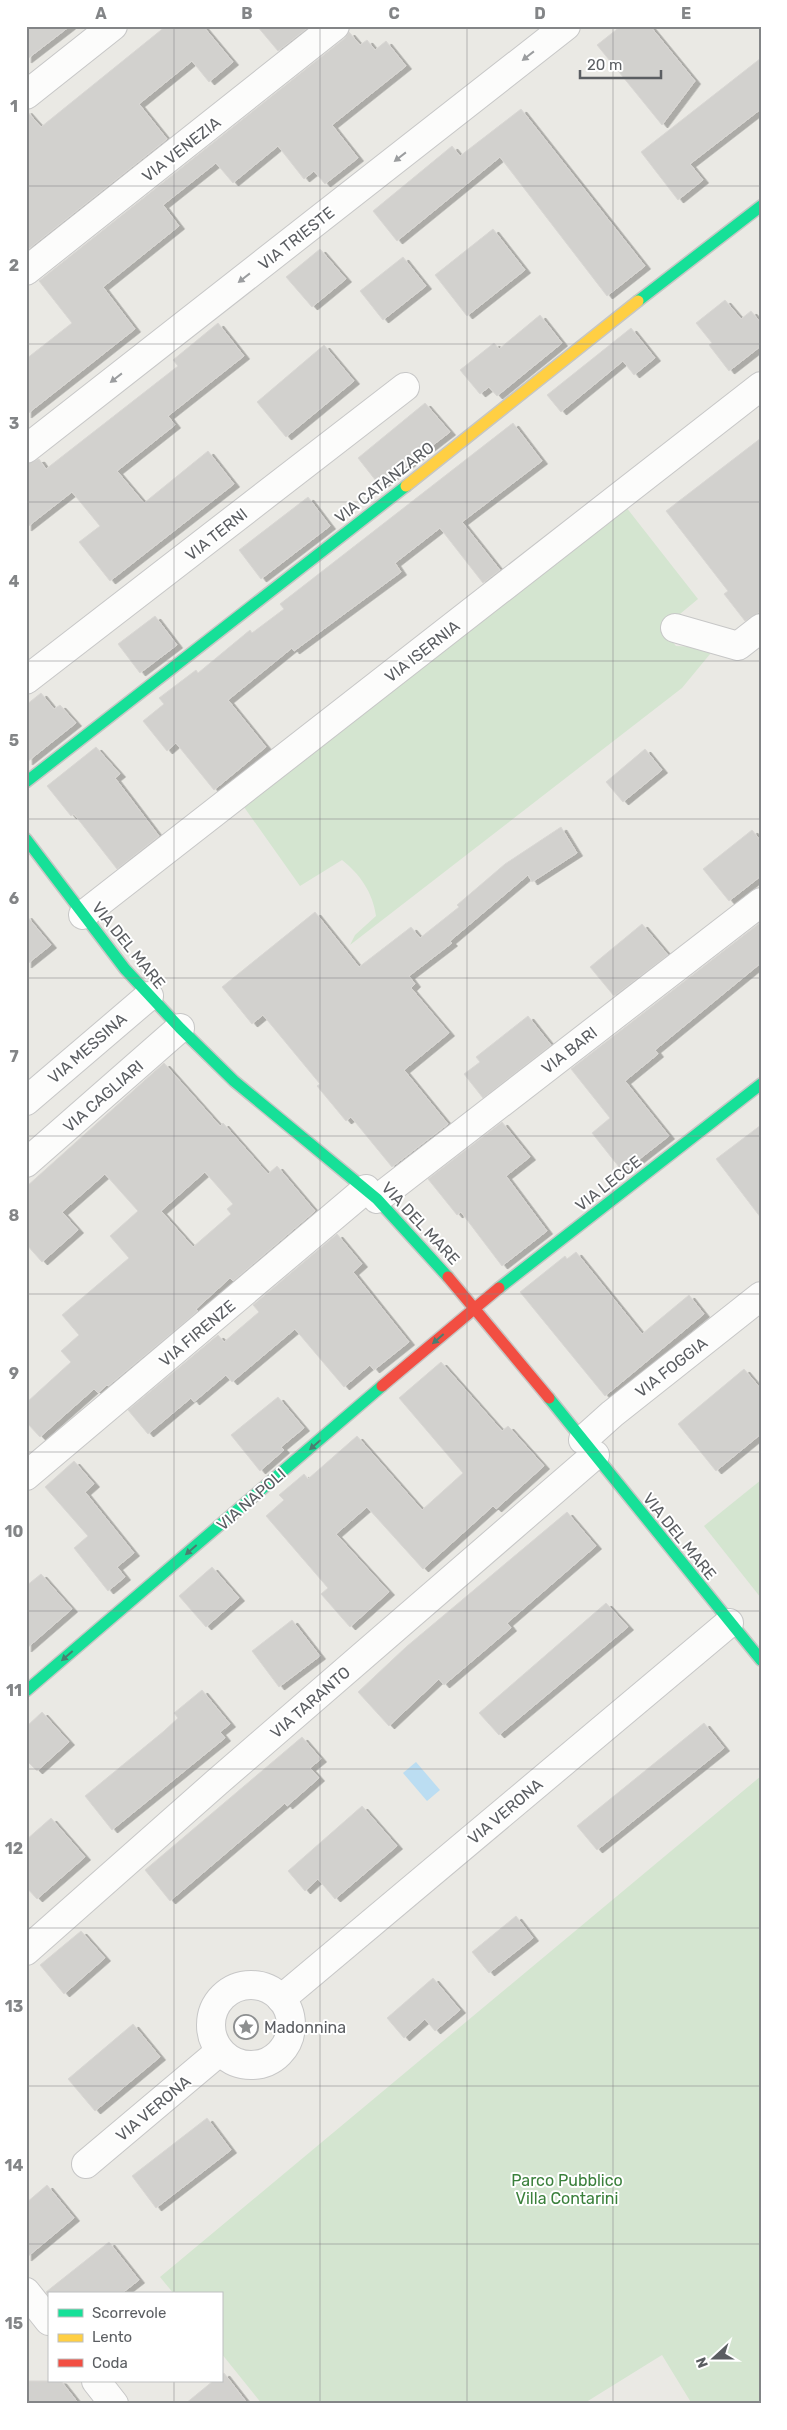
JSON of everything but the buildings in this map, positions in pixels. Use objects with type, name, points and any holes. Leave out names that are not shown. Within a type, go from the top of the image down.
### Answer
[{"type":"street","points":[[26,95],[113,26]]},
{"type":"street","name":"VIA VENEZIA","points":[[26,271],[335,26]]},
{"type":"street","name":"VIA TRIESTE","points":[[26,449],[566,26]]},
{"type":"street","name":"VIA CATANZARO","points":[[26,782],[504,410],[646,295],[761,206]]},
{"type":"street","name":"VIA ISERNIA","points":[[83,915],[761,386]]},
{"type":"street","name":"VIA TERNI","points":[[26,680],[405,387]]},
{"type":"street","points":[[675,628],[738,646],[761,628]]},
{"type":"street","name":"VIA DEL MARE","points":[[26,839],[83,915],[149,996],[234,1081],[372,1194],[475,1307],[729,1623],[761,1660]]},
{"type":"street","name":"VIA BARI","points":[[372,1194],[761,902]]},
{"type":"street","name":"VIA MESSINA","points":[[26,1101],[149,996]]},
{"type":"street","name":"VIA CAGLIARI","points":[[26,1163],[180,1028]]},
{"type":"street","name":"VIA LECCE","points":[[475,1307],[761,1084]]},
{"type":"street","name":"VIA FIRENZE","points":[[26,1476],[372,1194]]},
{"type":"street","name":"VIA FOGGIA","points":[[589,1448],[612,1414],[761,1296]]},
{"type":"street","name":"VIA NAPOLI","points":[[26,1691],[475,1307]]},
{"type":"street","name":"VIA TARANTO","points":[[26,1951],[589,1448]]},
{"type":"street","name":"VIA VERONA","points":[[281,1999],[729,1623]]},
{"type":"street","points":[[243,1985],[257,1985],[270,1990],[281,1999],[288,2010],[291,2022],[290,2035],[285,2047],[277,2056],[266,2063],[254,2066],[241,2065],[229,2060],[219,2052],[212,2040],[210,2026],[212,2012],[219,2000],[230,1990],[243,1985]]},
{"type":"street","name":"VIA VERONA","points":[[86,2164],[219,2052]]},
{"type":"street","points":[[26,2292],[48,2320]]},
{"type":"street","points":[[97,2382],[114,2404]]},
{"type":"green space","points":[[626,507],[698,599],[662,629],[676,646],[715,648],[682,688],[350,945],[355,935],[376,916],[369,892],[360,878],[342,860],[300,886],[244,807]]},
{"type":"green space","points":[[761,1480],[761,1598],[704,1526]]},
{"type":"green space","name":"Parco Pubblico Villa Contarini","points":[[761,1776],[761,2404],[692,2404],[662,2355],[583,2404],[262,2404],[222,2354],[222,2292],[172,2292],[160,2277]]},
{"type":"water","points":[[416,1762],[440,1790],[427,1801],[403,1773]]},
{"type":"traffic: fast","points":[[638,301],[761,206]]},
{"type":"traffic: fast","points":[[26,782],[406,486]]},
{"type":"traffic: fast","points":[[26,839],[125,969],[180,1028],[234,1081],[377,1199],[448,1277]]},
{"type":"traffic: fast","points":[[499,1288],[761,1084]]},
{"type":"traffic: fast","points":[[26,1691],[382,1386]]},
{"type":"traffic: fast","points":[[549,1398],[761,1660]]},
{"type":"traffic: slow","points":[[406,486],[638,301]]},
{"type":"traffic: jam","points":[[448,1277],[549,1398]]},
{"type":"traffic: jam","points":[[382,1386],[499,1288]]},
{"type":"place","name":"Madonnina","points":[[246,2027]]}]
